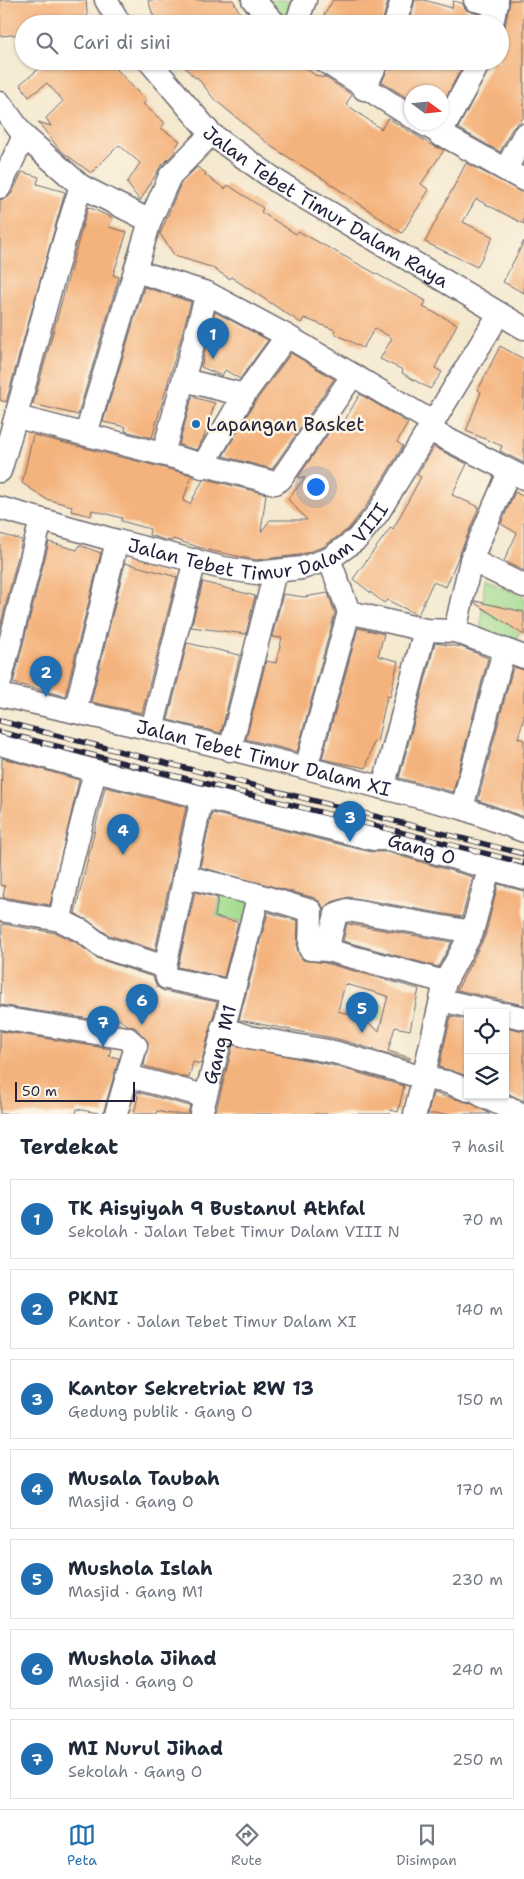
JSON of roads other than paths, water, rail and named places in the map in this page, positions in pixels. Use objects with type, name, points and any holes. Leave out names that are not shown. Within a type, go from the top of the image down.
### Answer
[{"type":"street","points":[[106,0],[115,15]]},
{"type":"street","points":[[253,0],[267,15]]},
{"type":"street","points":[[299,15],[304,0]]},
{"type":"street","points":[[398,15],[402,0]]},
{"type":"street","points":[[475,0],[495,10]]},
{"type":"street","name":"Jalan Tebet Timur Dalam Raya","points":[[157,70],[211,134],[278,182],[524,328]]},
{"type":"street","points":[[337,70],[404,112]]},
{"type":"street","points":[[364,88],[373,70]]},
{"type":"street","points":[[440,134],[475,70]]},
{"type":"street","points":[[0,102],[24,136],[81,186],[150,221]]},
{"type":"street","points":[[433,130],[515,174],[524,135]]},
{"type":"street","points":[[86,434],[150,221],[170,176],[211,134]]},
{"type":"street","points":[[0,186],[24,136]]},
{"type":"street","points":[[0,471],[63,241],[81,186]]},
{"type":"street","points":[[136,272],[208,293],[353,375],[431,426],[515,474]]},
{"type":"street","points":[[163,454],[208,293]]},
{"type":"street","name":"Jalan Tebet Timur Dalam VIII","points":[[0,508],[117,541],[256,573],[302,568],[329,559],[356,539],[378,513],[499,314]]},
{"type":"street","points":[[202,466],[244,395],[286,336]]},
{"type":"street","points":[[16,417],[272,484],[277,482],[353,375]]},
{"type":"street","points":[[184,380],[244,395]]},
{"type":"street","points":[[455,632],[471,560],[506,479],[515,474]]},
{"type":"street","points":[[0,682],[41,520]]},
{"type":"street","points":[[76,712],[117,541]]},
{"type":"street","points":[[306,768],[349,612],[329,559]]},
{"type":"street","points":[[152,729],[195,560]]},
{"type":"street","points":[[471,560],[524,586]]},
{"type":"street","points":[[230,750],[275,572]]},
{"type":"street","points":[[349,612],[425,630],[455,632],[514,654],[462,808]]},
{"type":"street","points":[[383,788],[425,630]]},
{"type":"street","name":"Jalan Tebet Timur Dalam XI","points":[[0,695],[152,729],[462,808],[524,831]]},
{"type":"street","name":"Gang O","points":[[0,744],[95,771],[374,839],[388,839],[524,878]]},
{"type":"street","points":[[60,920],[69,873],[95,771]]},
{"type":"street","points":[[166,973],[184,876],[202,797]]},
{"type":"street","points":[[415,1114],[443,991],[472,932],[489,869]]},
{"type":"street","points":[[184,876],[311,911],[308,946],[310,949],[327,950],[488,1009]]},
{"type":"street","points":[[0,910],[60,920],[82,931],[103,947],[166,973],[234,992],[258,898],[256,895]]},
{"type":"street","points":[[327,950],[336,914],[347,910],[472,932]]},
{"type":"street","name":"Gang M1","points":[[128,1076],[203,1105],[222,1028],[234,992]]},
{"type":"street","points":[[509,1015],[524,1018]]},
{"type":"street","points":[[0,1018],[128,1038],[136,1046],[116,1114]]},
{"type":"street","points":[[222,1028],[249,1037],[334,1052],[424,1078],[447,1082],[464,1088]]},
{"type":"street","points":[[489,1099],[521,1114]]},
{"type":"railway","points":[[0,721],[524,854]]},
{"type":"railway","points":[[0,732],[524,863]]},
{"type":"place","name":"TK Aisyiyah 9 Bustanul Athfal","points":[[213,359]]},
{"type":"place","name":"Lapangan Basket","points":[[196,424]]},
{"type":"place","name":"PKNI","points":[[46,697]]},
{"type":"place","name":"Kantor Sekretriat RW 13","points":[[350,842]]},
{"type":"place","name":"Musala Taubah","points":[[123,855]]},
{"type":"place","name":"Mushola Jihad","points":[[142,1025]]},
{"type":"place","name":"Mushola Islah","points":[[362,1033]]},
{"type":"place","name":"MI Nurul Jihad","points":[[103,1047]]}]
